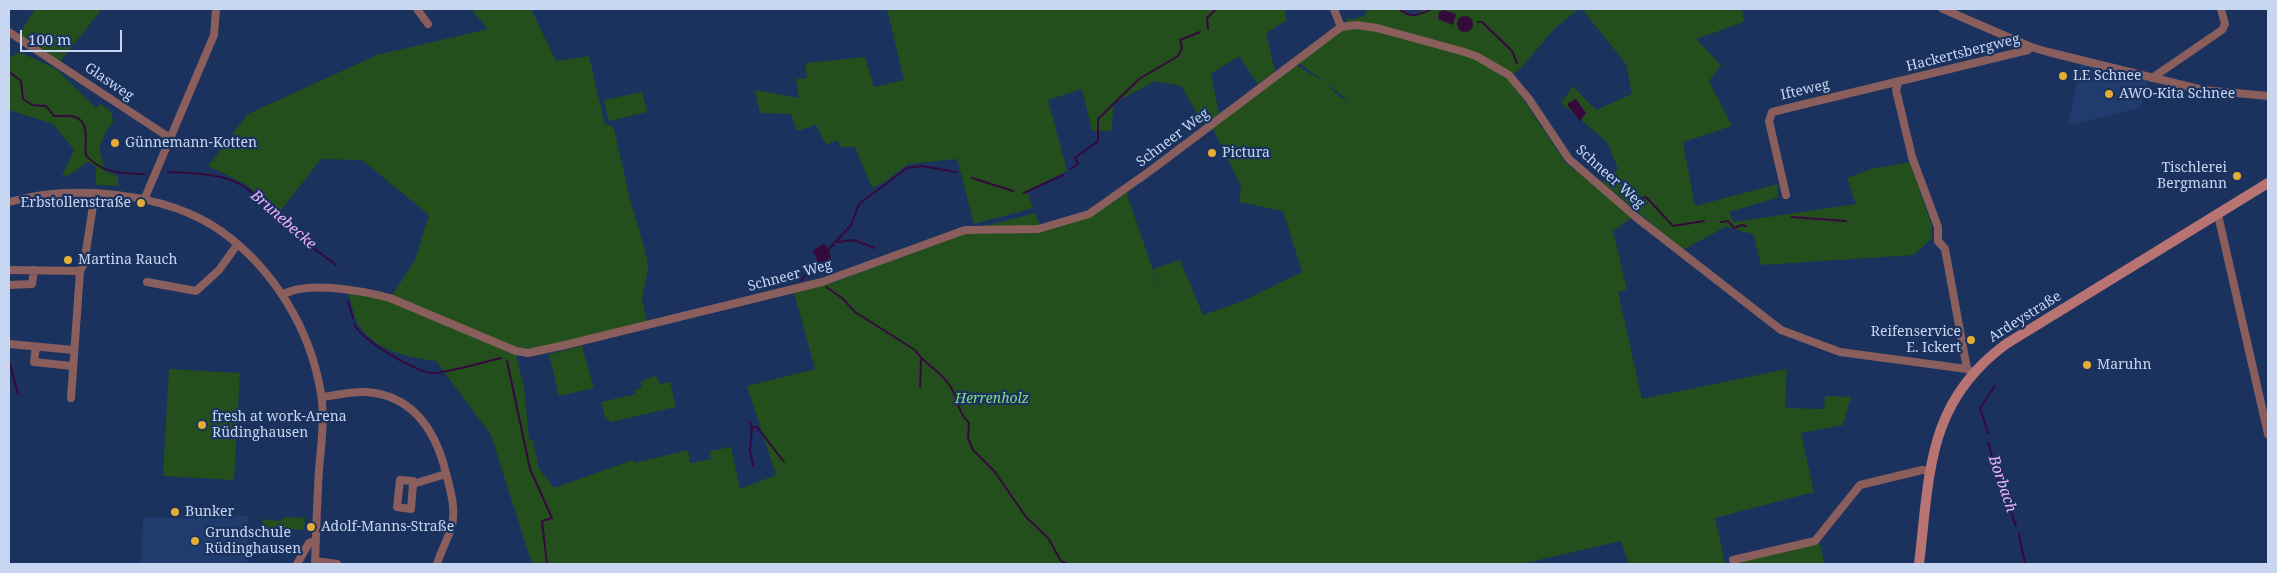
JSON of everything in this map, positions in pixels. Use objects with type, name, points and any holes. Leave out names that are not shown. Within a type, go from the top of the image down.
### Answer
[{"type":"main road","name":"Ardeystraße","points":[[1919,564],[1935,445],[1943,420],[1970,371],[2006,344],[2268,184]]},
{"type":"street","points":[[144,200],[214,35],[216,9]]},
{"type":"street","points":[[417,9],[428,24]]},
{"type":"street","points":[[1334,9],[1341,27]]},
{"type":"street","name":"Hackertsbergweg","points":[[1943,9],[2031,47],[2152,78],[2226,94],[2268,96]]},
{"type":"street","points":[[2152,78],[2222,30],[2225,24],[2221,9]]},
{"type":"street","name":"Schneer Weg","points":[[282,296],[301,288],[350,290],[390,298],[506,347],[528,353],[585,341],[822,282],[965,230],[1038,229],[1089,214],[1341,27],[1356,25],[1377,28],[1461,51],[1509,75],[1529,99],[1569,160],[1637,218],[1781,330],[1840,352],[1970,371]]},
{"type":"street","name":"Glasweg","points":[[9,32],[170,138]]},
{"type":"street","name":"Hackertsbergweg","points":[[1899,82],[2028,50],[2031,47]]},
{"type":"street","points":[[1899,82],[1896,90],[1912,157],[1938,227],[1938,241],[1945,249],[1970,371]]},
{"type":"street","name":"Ifteweg","points":[[1786,195],[1769,121],[1770,114],[1776,110],[1899,82]]},
{"type":"street","points":[[9,202],[54,193],[95,193],[144,200],[201,220],[220,230],[256,262],[282,296],[312,350],[322,397],[322,429],[314,541],[315,562],[336,564]]},
{"type":"street","points":[[71,398],[80,271],[84,264],[95,193]]},
{"type":"street","points":[[2218,215],[2266,411],[2268,434]]},
{"type":"street","points":[[147,282],[196,291],[219,270],[237,245]]},
{"type":"street","points":[[9,270],[80,271]]},
{"type":"street","points":[[9,284],[32,284],[34,270]]},
{"type":"street","points":[[9,344],[74,350]]},
{"type":"street","points":[[36,347],[34,362],[72,366]]},
{"type":"street","points":[[322,397],[367,392],[384,395],[401,402],[416,414],[430,430],[440,449],[452,499],[453,516],[450,531],[437,564]]},
{"type":"street","points":[[1733,560],[1815,541],[1860,485],[1922,470],[1931,471]]},
{"type":"street","points":[[413,484],[446,474]]},
{"type":"street","points":[[391,515],[397,507],[400,480],[413,481],[411,508],[397,507]]},
{"type":"street","points":[[297,564],[309,543],[314,541]]},
{"type":"shaded area","points":[[1444,10],[1456,14],[1453,25],[1438,19],[1439,12]]},
{"type":"shaded area","points":[[1465,16],[1473,24],[1465,32],[1457,24]]},
{"type":"shaded area","name":"AWO-Kita Schnee","points":[[2080,64],[2148,81],[2140,108],[2068,126]]},
{"type":"shaded area","points":[[1576,99],[1586,113],[1580,121],[1568,106],[1568,103]]},
{"type":"shaded area","points":[[824,244],[829,249],[831,259],[817,267],[815,265],[817,258],[812,251]]},
{"type":"shaded area","name":"Grundschule Rüdinghausen","points":[[197,514],[249,516],[247,564],[141,564],[143,517],[197,519]]},
{"type":"green space","points":[[35,9],[102,9],[60,62],[19,35]]},
{"type":"green space","name":"Herrenholz","points":[[471,9],[531,9],[556,61],[589,56],[605,125],[610,125],[614,129],[630,199],[646,254],[648,268],[642,299],[647,322],[564,344],[547,347],[514,348],[524,388],[529,440],[533,440],[539,469],[554,488],[633,460],[635,463],[688,450],[690,463],[711,459],[710,451],[731,447],[740,489],[776,475],[747,386],[815,369],[794,293],[837,281],[965,234],[1039,232],[1090,217],[1126,191],[1167,312],[1153,269],[1180,260],[1203,315],[1243,301],[1302,272],[1283,211],[1239,202],[1241,186],[1212,127],[1296,65],[1324,82],[1340,97],[1349,101],[1298,62],[1344,27],[1346,19],[1354,19],[1366,15],[1366,9],[1400,9],[1412,15],[1427,9],[1579,9],[1555,28],[1522,67],[1509,78],[1566,163],[1633,217],[1613,231],[1627,290],[1618,292],[1642,399],[1787,369],[1785,408],[1824,409],[1825,396],[1851,397],[1843,425],[1801,433],[1814,492],[1715,518],[1725,564],[1629,564],[1621,541],[1521,564],[532,564],[491,435],[436,361],[394,352],[367,335],[358,323],[348,294],[389,300],[415,260],[429,215],[362,160],[321,159],[278,214],[247,185],[208,166],[248,114],[377,55],[488,29]]},
{"type":"green space","points":[[887,9],[1284,9],[1287,20],[1266,33],[1275,71],[1258,84],[1239,56],[1211,74],[1219,114],[1204,125],[1181,86],[1155,81],[1114,103],[1111,131],[1092,131],[1082,89],[1048,100],[1067,171],[1027,191],[1033,208],[974,224],[957,159],[908,164],[886,181],[872,188],[855,147],[841,147],[837,140],[826,145],[816,125],[797,131],[791,114],[760,113],[755,90],[799,98],[796,79],[807,78],[805,63],[865,57],[874,87],[904,80]]},
{"type":"green space","points":[[1582,9],[1742,9],[1744,22],[1696,39],[1721,65],[1709,81],[1732,126],[1683,142],[1695,206],[1778,184],[1777,198],[1729,212],[1734,222],[1856,204],[1847,178],[1871,169],[1910,162],[1932,226],[1931,239],[1914,255],[1761,265],[1753,234],[1725,227],[1683,250],[1602,182],[1618,169],[1607,142],[1561,103],[1573,86],[1596,110],[1632,94],[1626,64]]},
{"type":"green space","points":[[19,52],[55,68],[96,108],[101,104],[111,112],[113,122],[102,139],[100,152],[104,171],[118,176],[118,186],[96,185],[96,167],[89,162],[66,176],[62,176],[74,150],[53,124],[9,110],[9,58]]},
{"type":"green space","points":[[642,92],[647,112],[609,121],[604,100]]},
{"type":"green space","points":[[1035,213],[1040,226],[982,227]]},
{"type":"green space","points":[[582,346],[594,388],[559,396],[549,354]]},
{"type":"green space","name":"fresh at work-Arena Rüdinghausen","points":[[169,369],[240,373],[234,480],[163,476]]},
{"type":"green space","points":[[656,376],[660,384],[670,382],[676,407],[611,422],[605,417],[601,402],[636,394],[635,390],[641,388],[641,381]]},
{"type":"green space","points":[[286,517],[305,518],[304,530],[262,528],[263,519],[280,521]]},
{"type":"green space","points":[[1820,543],[1824,564],[1742,564],[1741,562]]},
{"type":"waterway","name":"Brunebecke","points":[[1208,29],[1207,18],[1216,9]]},
{"type":"waterway","points":[[1381,9],[1389,9]]},
{"type":"waterway","points":[[1399,9],[1411,15],[1432,9]]},
{"type":"waterway","points":[[1478,22],[1482,22],[1512,51],[1517,63]]},
{"type":"waterway","name":"Brunebecke","points":[[1071,169],[1078,164],[1075,158],[1098,141],[1098,119],[1139,79],[1178,56],[1182,48],[1180,40],[1200,32]]},
{"type":"waterway","name":"Brunebecke","points":[[9,72],[21,81],[23,99],[32,105],[46,106],[54,116],[70,116],[80,120],[85,128],[86,155],[98,166],[128,174],[145,174]]},
{"type":"waterway","name":"Brunebecke","points":[[829,249],[851,225],[859,204],[907,168],[922,166],[956,172]]},
{"type":"waterway","name":"Brunebecke","points":[[168,172],[216,176],[240,184],[252,192],[276,217],[279,217],[312,247],[336,265]]},
{"type":"waterway","name":"Brunebecke","points":[[1024,193],[1063,175]]},
{"type":"waterway","name":"Brunebecke","points":[[972,178],[1013,191]]},
{"type":"waterway","points":[[1632,191],[1639,199],[1646,197],[1673,226],[1704,221]]},
{"type":"waterway","points":[[1792,217],[1846,221]]},
{"type":"waterway","points":[[1721,222],[1728,221],[1734,228],[1742,225],[1746,226]]},
{"type":"waterway","points":[[838,242],[854,240],[874,248]]},
{"type":"waterway","name":"Brunebecke","points":[[801,280],[808,273]]},
{"type":"waterway","points":[[826,287],[842,298],[855,312],[915,350],[923,360],[944,378],[952,389],[962,413],[969,423],[968,438],[973,450],[995,472],[1026,517],[1048,538],[1061,561],[1068,564]]},
{"type":"waterway","name":"Brunebecke","points":[[348,302],[353,318]]},
{"type":"waterway","name":"Brunebecke","points":[[354,324],[367,339],[377,346],[411,366],[430,373],[453,370],[501,358]]},
{"type":"waterway","points":[[920,387],[921,360]]},
{"type":"waterway","points":[[9,361],[18,394]]},
{"type":"waterway","points":[[507,361],[530,469],[552,518],[542,521],[547,564]]},
{"type":"waterway","name":"Borbach","points":[[1988,433],[1980,408],[1995,386]]},
{"type":"waterway","points":[[750,422],[752,428],[757,427],[784,462]]},
{"type":"waterway","points":[[752,428],[750,450],[753,466]]},
{"type":"waterway","name":"Borbach","points":[[1988,443],[1992,455],[1991,458],[2016,526]]},
{"type":"waterway","name":"Borbach","points":[[2019,534],[2025,564]]},
{"type":"place","name":"LE Schnee","points":[[2063,76]]},
{"type":"place","name":"AWO-Kita Schnee","points":[[2109,94]]},
{"type":"place","name":"Günnemann-Kotten","points":[[115,143]]},
{"type":"place","name":"Pictura","points":[[1212,153]]},
{"type":"place","name":"Tischlerei Bergmann","points":[[2237,176]]},
{"type":"place","name":"Erbstollenstraße","points":[[141,203]]},
{"type":"place","name":"Martina Rauch","points":[[68,260]]},
{"type":"place","name":"Reifenservice E. Ickert","points":[[1971,340]]},
{"type":"place","name":"Maruhn","points":[[2087,365]]},
{"type":"place","name":"fresh at work-Arena Rüdinghausen","points":[[202,425]]},
{"type":"place","name":"Bunker","points":[[175,512]]},
{"type":"place","name":"Adolf-Manns-Straße","points":[[311,527]]},
{"type":"place","name":"Grundschule Rüdinghausen","points":[[195,541]]}]
